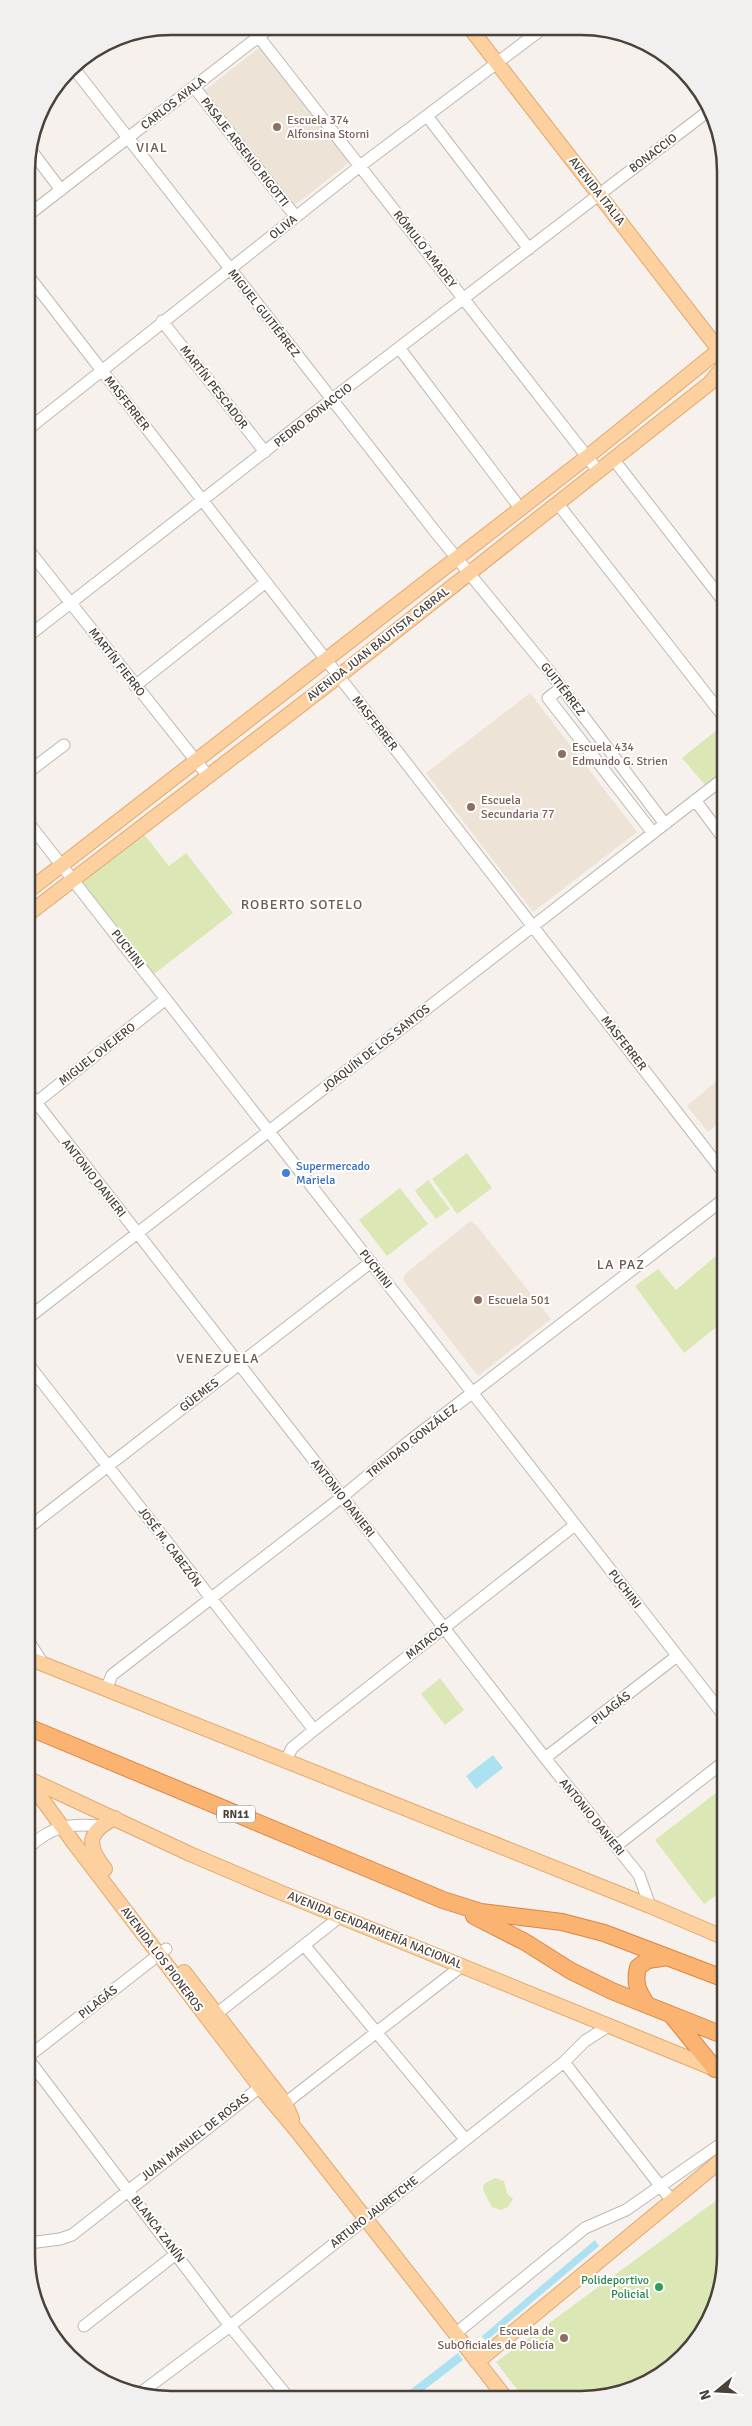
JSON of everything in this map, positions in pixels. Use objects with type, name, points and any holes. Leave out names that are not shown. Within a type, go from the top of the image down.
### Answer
[{"type":"highway","name":"RN11","points":[[35,1731],[443,1900],[525,1942],[571,1971],[647,2005],[717,2033]]},
{"type":"highway","name":"RN11","points":[[443,1900],[481,1912],[562,1922],[604,1933],[670,1956],[717,1975]]},
{"type":"highway","points":[[647,2005],[637,1990],[635,1979],[638,1967],[648,1960],[670,1956]]},
{"type":"highway","points":[[705,1970],[717,1969]]},
{"type":"highway","points":[[672,2015],[717,2068]]},
{"type":"main road","name":"AVENIDA ITALIA","points":[[475,35],[717,345]]},
{"type":"main road","name":"AVENIDA JUAN BAUTISTA CABRAL","points":[[35,886],[717,355]]},
{"type":"main road","name":"AVENIDA JUAN BAUTISTA CABRAL","points":[[35,908],[339,676],[599,472],[710,383],[717,374]]},
{"type":"main road","points":[[35,1661],[650,1906],[717,1935]]},
{"type":"main road","name":"AVENIDA GENDARMERÍA NACIONAL","points":[[35,1781],[268,1888],[463,1965],[607,2027],[717,2070]]},
{"type":"main road","name":"AVENIDA LOS PIONEROS","points":[[35,1786],[61,1827],[163,1952],[282,2106],[298,2131],[500,2391]]},
{"type":"main road","points":[[100,1826],[115,1818]]},
{"type":"main road","name":"AVENIDA LOS PIONEROS","points":[[100,1826],[93,1836],[94,1856],[163,1952]]},
{"type":"main road","name":"AVENIDA LOS PIONEROS","points":[[213,2017],[260,2087],[282,2106]]},
{"type":"main road","points":[[477,2362],[717,2164]]},
{"type":"street","name":"OLIVA","points":[[35,422],[360,166],[534,35]]},
{"type":"street","name":"CARLOS AYALA","points":[[35,210],[259,36]]},
{"type":"street","name":"RÓMULO AMADEY","points":[[259,36],[599,472]]},
{"type":"street","name":"MIGUEL GUITIÉRREZ","points":[[77,73],[437,534],[458,557]]},
{"type":"street","name":"PASAJE ARSENIO RIGOTTI","points":[[194,87],[296,217]]},
{"type":"street","name":"BONACCIO","points":[[600,193],[704,114]]},
{"type":"street","points":[[427,116],[529,248]]},
{"type":"street","points":[[36,157],[61,190]]},
{"type":"street","name":"PEDRO BONACCIO","points":[[35,632],[332,399],[600,193]]},
{"type":"street","name":"MASFERRER","points":[[35,284],[717,1164]]},
{"type":"street","name":"MARTÍN PESCADOR","points":[[162,321],[265,452]]},
{"type":"street","points":[[400,348],[520,508]]},
{"type":"street","points":[[614,460],[717,593]]},
{"type":"street","points":[[558,504],[717,708]]},
{"type":"street","name":"GUITIÉRREZ","points":[[458,557],[562,688],[665,824]]},
{"type":"street","name":"MARTÍN FIERRO","points":[[35,558],[208,776]]},
{"type":"street","points":[[135,686],[266,582]]},
{"type":"street","points":[[562,688],[548,698],[653,834]]},
{"type":"street","points":[[35,767],[64,746]]},
{"type":"street","name":"JOAQUÍN DE LOS SANTOS","points":[[35,1313],[717,783]]},
{"type":"street","points":[[695,800],[717,829]]},
{"type":"street","name":"PUCHINI","points":[[35,831],[717,1708]]},
{"type":"street","name":"MIGUEL OVEJERO","points":[[35,1104],[166,999]]},
{"type":"street","name":"ANTONIO DANIERI","points":[[35,1110],[137,1233],[545,1758],[639,1875],[650,1906]]},
{"type":"street","name":"TRINIDAD GONZÁLEZ","points":[[106,1688],[112,1675],[342,1497],[407,1443],[717,1204]]},
{"type":"street","name":"GÜEMES","points":[[35,1523],[371,1262]]},
{"type":"street","name":"JOSÉ M. CABEZÓN","points":[[35,1373],[210,1600],[314,1730]]},
{"type":"street","name":"MATACOS","points":[[285,1762],[292,1748],[314,1730],[575,1525]]},
{"type":"street","points":[[35,1651],[43,1664]]},
{"type":"street","name":"PILAGÁS","points":[[545,1758],[677,1656]]},
{"type":"street","points":[[616,1846],[717,1767]]},
{"type":"street","points":[[35,1842],[40,1837],[61,1827],[74,1824],[100,1826]]},
{"type":"street","points":[[213,2017],[341,1916]]},
{"type":"street","points":[[304,1945],[378,2031],[466,2139]]},
{"type":"street","name":"PILAGÁS","points":[[35,2051],[163,1952]]},
{"type":"street","points":[[282,2106],[463,1965]]},
{"type":"street","name":"ARTURO JAURETCHE","points":[[146,2388],[230,2326],[564,2062],[585,2041],[607,2027]]},
{"type":"street","points":[[564,2062],[672,2201]]},
{"type":"street","name":"BLANCA ZANÍN","points":[[35,2068],[230,2326],[283,2391]]},
{"type":"street","name":"JUAN MANUEL DE ROSAS","points":[[35,2242],[60,2240],[72,2235],[128,2189],[260,2087]]},
{"type":"street","points":[[455,2334],[585,2228],[626,2210],[717,2147]]},
{"type":"street","points":[[84,2326],[176,2254]]},
{"type":"shaded area","name":"Escuela 374 Alfonsina Storni","points":[[259,48],[349,163],[295,205],[205,90]]},
{"type":"shaded area","points":[[530,693],[637,832],[533,912],[426,773]]},
{"type":"shaded area","points":[[717,1081],[717,1125],[708,1132],[687,1106]]},
{"type":"shaded area","name":"Escuela 501","points":[[470,1221],[476,1225],[551,1319],[478,1376],[404,1281],[404,1275]]},
{"type":"green space","points":[[717,730],[717,777],[706,786],[682,758]]},
{"type":"green space","points":[[143,833],[169,866],[186,853],[233,913],[154,974],[82,881]]},
{"type":"green space","points":[[467,1153],[492,1188],[457,1214],[432,1179]]},
{"type":"green space","points":[[428,1180],[450,1209],[436,1219],[415,1191]]},
{"type":"green space","points":[[400,1188],[428,1224],[387,1256],[359,1220]]},
{"type":"green space","points":[[717,1255],[717,1327],[684,1353],[635,1286],[658,1269],[676,1290]]},
{"type":"green space","points":[[440,1678],[464,1710],[445,1725],[421,1694]]},
{"type":"green space","points":[[717,1792],[717,1895],[704,1904],[655,1840]]},
{"type":"green space","points":[[495,2178],[504,2181],[507,2194],[513,2199],[508,2207],[501,2210],[492,2207],[483,2190],[484,2184]]},
{"type":"green space","name":"Polideportivo Policial","points":[[717,2200],[717,2264],[707,2307],[683,2345],[664,2363],[633,2381],[607,2388],[590,2391],[518,2391],[496,2362]]},
{"type":"water","points":[[493,1755],[503,1768],[476,1789],[466,1776]]},
{"type":"water","points":[[595,2240],[599,2246],[486,2341],[482,2336]]},
{"type":"water","points":[[458,2353],[463,2360],[423,2391],[409,2391]]},
{"type":"place","name":"Escuela 374 Alfonsina Storni","points":[[277,127]]},
{"type":"place","name":"Escuela 434 Edmundo G. Strien","points":[[562,754]]},
{"type":"place","name":"Escuela Secundaria 77","points":[[471,807]]},
{"type":"place","name":"Supermercado Mariela","points":[[286,1173]]},
{"type":"place","name":"Escuela 501","points":[[478,1300]]},
{"type":"place","name":"Polideportivo Policial","points":[[659,2287]]},
{"type":"place","name":"Escuela de SubOficiales de Policía","points":[[564,2338]]},
{"type":"district","name":"VIAL","points":[[152,147]]},
{"type":"district","name":"ROBERTO SOTELO","points":[[302,904]]},
{"type":"district","name":"LA PAZ","points":[[621,1264]]},
{"type":"district","name":"VENEZUELA","points":[[218,1358]]}]
